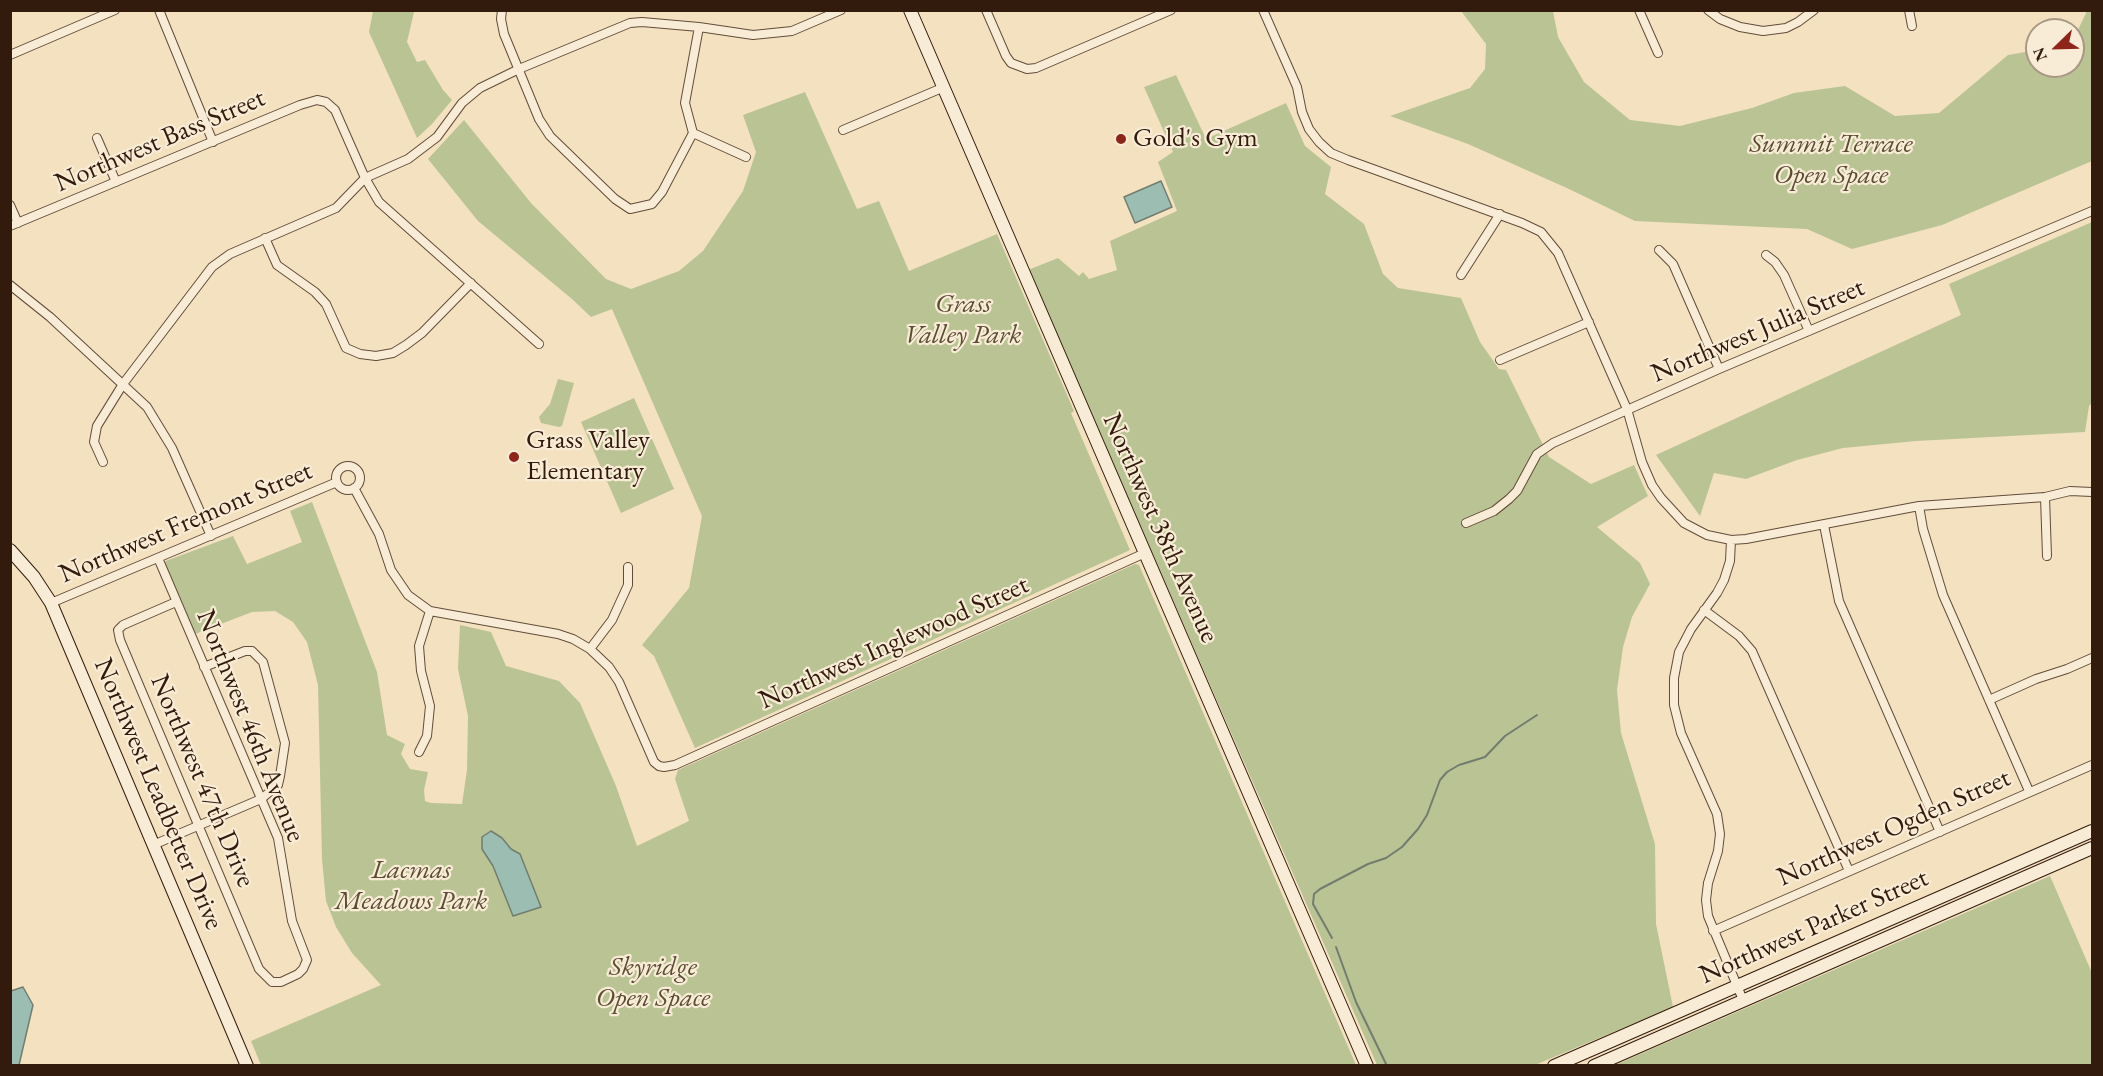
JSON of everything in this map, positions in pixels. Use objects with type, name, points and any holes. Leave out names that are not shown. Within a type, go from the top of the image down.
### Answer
[{"type":"street","points":[[10,55],[115,10]]},
{"type":"street","points":[[159,10],[213,142]]},
{"type":"street","points":[[502,10],[501,20],[504,34],[539,119],[550,136],[615,199],[630,209],[652,204],[662,192],[693,133],[685,103],[699,27]]},
{"type":"street","points":[[103,462],[94,442],[97,426],[123,384],[212,267],[230,254],[336,208],[365,178],[419,152],[437,137],[462,103],[480,88],[519,69],[630,23],[699,27],[753,35],[792,31],[841,10]]},
{"type":"street","name":"Northwest 38th Avenue","points":[[910,10],[1367,1065]]},
{"type":"street","points":[[986,10],[1011,63],[1036,68],[1171,10]]},
{"type":"street","points":[[1263,10],[1297,87],[1302,112],[1309,129],[1331,153],[1500,214],[1541,232],[1558,253],[1589,322],[1627,409],[1642,462],[1652,485],[1684,523],[1707,535],[1731,540],[1919,506],[2045,496],[2070,491],[2092,492]]},
{"type":"street","points":[[1708,10],[1720,19],[1740,27],[1763,31],[1786,28],[1814,10]]},
{"type":"street","points":[[1909,10],[1912,26]]},
{"type":"street","points":[[1640,11],[1658,53]]},
{"type":"street","points":[[843,130],[942,88]]},
{"type":"street","name":"Northwest Bass Street","points":[[14,224],[300,105],[317,100],[326,102],[335,110],[365,178]]},
{"type":"street","points":[[693,133],[746,157]]},
{"type":"street","points":[[97,138],[116,182]]},
{"type":"street","points":[[365,178],[379,202],[539,344]]},
{"type":"street","points":[[10,205],[14,224]]},
{"type":"street","name":"Northwest Julia Street","points":[[1466,523],[1494,511],[1509,499],[1517,490],[1537,454],[1552,443],[1719,369],[2092,211]]},
{"type":"street","points":[[1461,275],[1500,214]]},
{"type":"street","points":[[265,238],[277,265],[315,292],[326,304],[346,348],[360,354],[376,356],[393,353],[406,345],[422,333],[471,283]]},
{"type":"street","points":[[1659,250],[1673,264],[1719,369]]},
{"type":"street","points":[[1766,255],[1775,262],[1784,275],[1809,331]]},
{"type":"street","points":[[10,285],[50,317],[147,407],[159,425],[211,536]]},
{"type":"street","points":[[1500,360],[1589,322]]},
{"type":"street","points":[[348,465],[359,471],[360,482],[354,488],[346,490],[337,483],[339,470],[348,465]]},
{"type":"street","name":"Northwest Fremont Street","points":[[51,603],[337,483]]},
{"type":"street","points":[[354,488],[379,534],[391,570],[398,583],[408,595],[430,611],[558,634],[573,639],[590,649],[612,621],[628,585],[628,567]]},
{"type":"street","points":[[2045,496],[2047,556]]},
{"type":"street","points":[[1919,506],[1934,572],[2029,791]]},
{"type":"street","points":[[1824,525],[1839,602],[1940,832]]},
{"type":"street","points":[[1731,540],[1730,561],[1724,580],[1717,594],[1691,629],[1679,652],[1674,678],[1674,705],[1682,733],[1717,814],[1720,834],[1718,851],[1708,883],[1706,900],[1708,916],[1743,1000]]},
{"type":"street","name":"Northwest Leadbetter Drive","points":[[10,550],[34,577],[51,603],[247,1065]]},
{"type":"street","name":"Northwest Inglewood Street","points":[[590,649],[609,667],[619,682],[654,762],[659,766],[675,765],[1145,553]]},
{"type":"street","name":"Northwest 46th Avenue","points":[[158,558],[280,848],[292,921],[307,960],[303,969],[293,977]]},
{"type":"street","name":"Northwest 47th Drive","points":[[176,602],[123,625],[118,630],[120,640],[259,969],[272,982],[281,982],[293,977]]},
{"type":"street","points":[[1704,610],[1739,636],[1752,651],[1850,871]]},
{"type":"street","points":[[419,752],[427,736],[430,706],[421,671],[419,646],[430,611]]},
{"type":"street","points":[[153,845],[261,799],[278,785],[285,743],[263,662],[252,651],[245,651],[204,667]]},
{"type":"street","points":[[1989,700],[2092,658]]},
{"type":"street","name":"Northwest Ogden Street","points":[[1713,931],[2092,765]]},
{"type":"street","name":"Northwest Parker Street","points":[[1554,1065],[2092,831]]},
{"type":"street","name":"Northwest Parker Street","points":[[1594,1065],[2092,848]]},
{"type":"green space","points":[[411,10],[414,12],[407,42],[417,62],[425,60],[443,90],[452,100],[417,138],[369,32],[373,11]]},
{"type":"green space","name":"Summit Terrace Open Space","points":[[1461,11],[1553,11],[1558,37],[1584,82],[1630,120],[1680,126],[1752,108],[1794,93],[1845,86],[1895,116],[1939,113],[2008,55],[2025,52],[2025,78],[2085,78],[2084,18],[2087,11],[2092,11],[2092,161],[1942,225],[1852,249],[1807,229],[1635,221],[1468,144],[1390,116],[1470,88],[1485,69],[1486,44]]},
{"type":"green space","points":[[1176,75],[1206,139],[1286,103],[1305,146],[1331,167],[1325,194],[1364,224],[1383,274],[1398,288],[1461,298],[1480,342],[1499,369],[1506,370],[1549,457],[1591,484],[1634,465],[1648,496],[1597,527],[1640,563],[1650,584],[1632,617],[1623,647],[1617,690],[1621,733],[1655,844],[1656,924],[1673,1007],[1535,1065],[1377,1065],[1028,270],[1058,258],[1079,276],[1083,272],[1089,279],[1117,270],[1110,241],[1177,211],[1158,162],[1173,152],[1144,87]]},
{"type":"green space","name":"Grass Valley Park","points":[[805,92],[857,209],[879,201],[909,271],[997,234],[1074,411],[1071,413],[1130,550],[695,748],[654,656],[642,645],[689,588],[702,516],[612,309],[591,317],[478,221],[428,159],[464,120],[531,203],[606,279],[631,289],[679,271],[703,251],[743,191],[756,152],[743,115]]},
{"type":"green space","points":[[2092,222],[2092,403],[2089,406],[2085,432],[1916,441],[1843,448],[1797,460],[1746,479],[1714,473],[1700,516],[1656,455],[1961,315],[1949,284]]},
{"type":"green space","points":[[558,379],[574,383],[562,426],[559,427],[541,423],[539,417],[550,404]]},
{"type":"green space","points":[[634,398],[674,489],[621,513],[581,422]]},
{"type":"green space","points":[[312,502],[377,672],[387,735],[405,744],[401,754],[410,769],[428,772],[424,790],[425,801],[462,804],[467,770],[468,716],[458,669],[460,625],[491,632],[506,666],[559,681],[580,703],[616,786],[637,846],[689,821],[675,779],[678,770],[1135,564],[1139,565],[1356,1065],[261,1065],[251,1041],[381,985],[352,953],[336,927],[326,901],[322,859],[318,685],[307,642],[293,622],[275,611],[252,612],[195,634],[163,562],[233,536],[247,564],[302,542],[290,511]]},
{"type":"green space","points":[[2050,876],[2092,973],[2092,1065],[1615,1065]]},
{"type":"water","points":[[1161,181],[1172,207],[1135,223],[1124,197]]},
{"type":"water","points":[[491,831],[520,854],[541,907],[513,916],[493,866],[482,849],[482,837]]},
{"type":"water","points":[[23,987],[33,1005],[19,1065],[11,1065],[11,991]]},
{"type":"waterway","points":[[1332,938],[1313,904],[1314,894],[1368,864],[1386,858],[1402,847],[1427,815],[1440,780],[1447,772],[1459,765],[1485,757],[1505,736],[1537,715]]},
{"type":"waterway","points":[[1336,947],[1356,1002],[1387,1066]]},
{"type":"place","name":"Gold's Gym","points":[[1121,139]]},
{"type":"place","name":"Grass Valley Elementary","points":[[514,457]]},
{"type":"park label","name":"Lacmas Meadows Park","points":[[411,886]]},
{"type":"park label","name":"Skyridge Open Space","points":[[653,984]]}]
